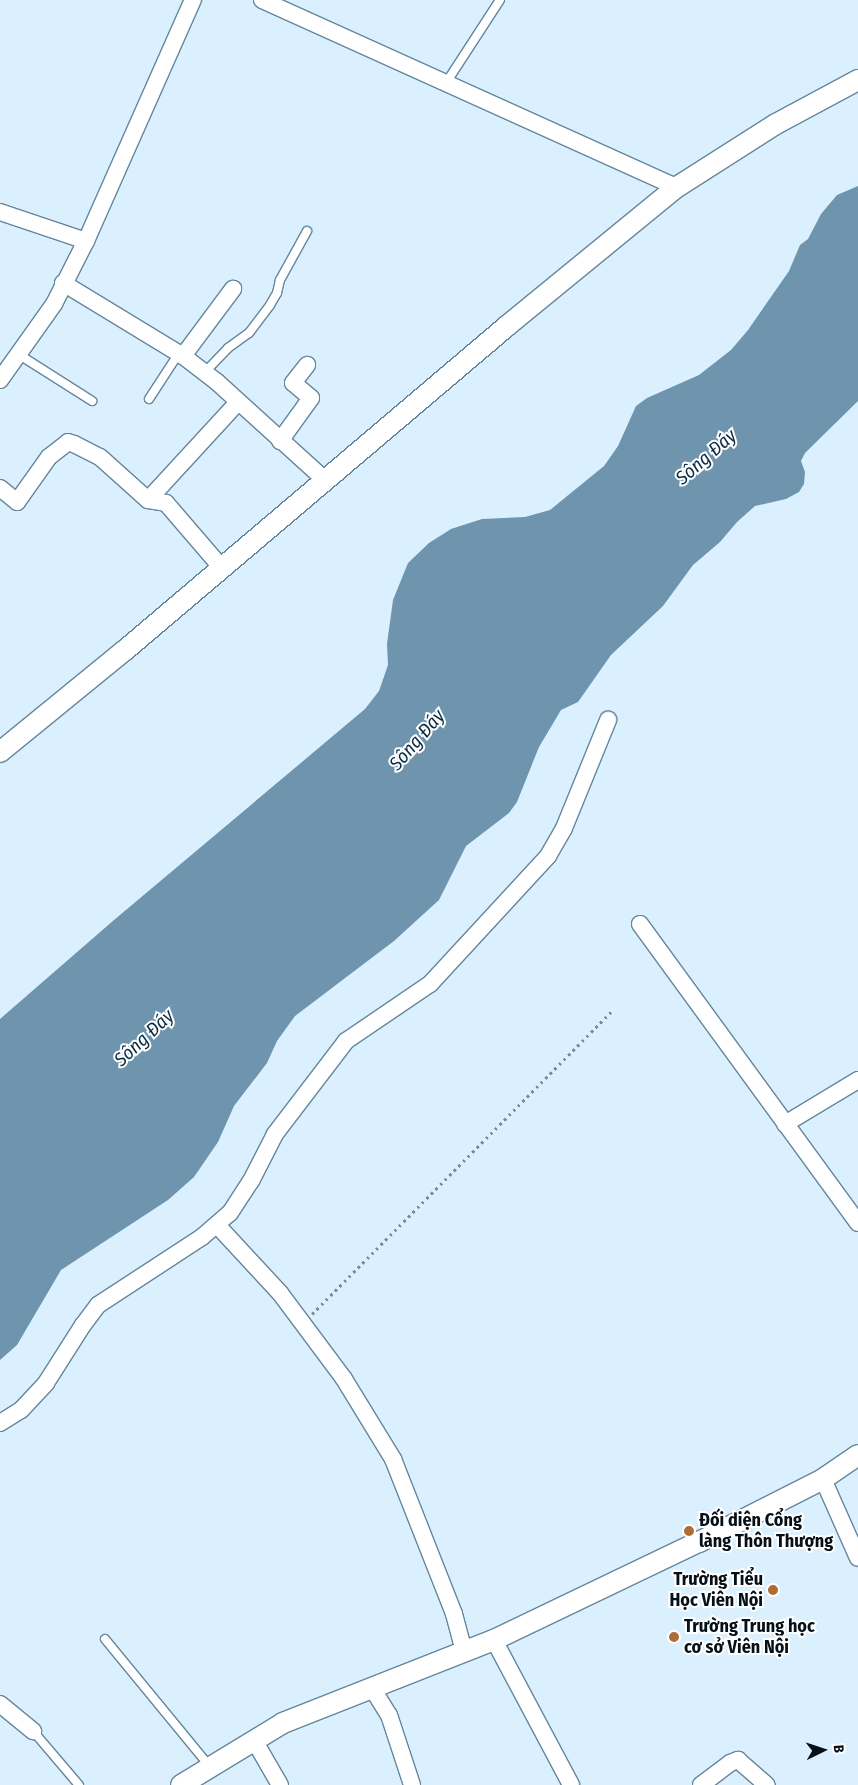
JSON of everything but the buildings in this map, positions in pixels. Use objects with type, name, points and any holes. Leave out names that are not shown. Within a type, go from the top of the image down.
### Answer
[{"type":"street","points":[[0,380],[54,304],[86,241],[193,0]]},
{"type":"street","points":[[262,0],[677,188]]},
{"type":"street","points":[[0,752],[222,568],[507,326],[677,188],[776,124],[858,80]]},
{"type":"street","points":[[0,212],[86,241]]},
{"type":"street","points":[[63,283],[181,354],[205,372],[325,480]]},
{"type":"street","points":[[181,354],[233,289]]},
{"type":"street","points":[[280,441],[311,398],[293,383],[307,365]]},
{"type":"street","points":[[148,500],[238,402]]},
{"type":"street","points":[[0,488],[17,502],[49,457],[68,442],[100,457],[148,500],[166,503],[222,568]]},
{"type":"street","points":[[0,1423],[21,1410],[46,1383],[83,1324],[98,1305],[217,1225],[239,1200],[274,1134],[346,1041],[430,984],[548,856],[564,828],[608,720]]},
{"type":"street","points":[[640,924],[858,1223]]},
{"type":"street","points":[[785,1124],[858,1080]]},
{"type":"street","points":[[217,1225],[280,1293],[344,1379],[393,1459],[454,1614],[464,1652]]},
{"type":"street","points":[[181,1785],[283,1722],[494,1640],[699,1542],[824,1479],[858,1455]]},
{"type":"street","points":[[824,1479],[858,1558]]},
{"type":"street","points":[[494,1640],[571,1785]]},
{"type":"street","points":[[372,1688],[389,1716],[412,1785]]},
{"type":"street","points":[[0,1704],[33,1731]]},
{"type":"street","points":[[254,1740],[280,1785]]},
{"type":"street","points":[[701,1785],[730,1762],[738,1760],[767,1785]]},
{"type":"lane","points":[[446,83],[500,0]]},
{"type":"lane","points":[[205,372],[228,348],[249,333],[270,304],[277,293],[280,280],[307,231]]},
{"type":"lane","points":[[18,354],[92,401]]},
{"type":"lane","points":[[149,399],[181,354]]},
{"type":"lane","points":[[105,1639],[210,1767]]},
{"type":"lane","points":[[33,1731],[79,1785]]},
{"type":"path","points":[[302,1323],[612,1011]]},
{"type":"water","name":"Sông Đáy","points":[[858,186],[858,401],[805,453],[801,461],[805,472],[804,484],[799,492],[786,499],[755,506],[737,522],[720,542],[693,565],[663,606],[611,655],[578,702],[561,710],[539,747],[517,802],[509,813],[466,846],[439,900],[394,941],[295,1016],[277,1041],[267,1063],[234,1106],[218,1142],[194,1177],[168,1200],[61,1270],[17,1345],[0,1360],[0,1019],[114,920],[365,709],[379,691],[388,665],[387,644],[393,600],[408,563],[429,543],[451,529],[482,519],[525,517],[550,510],[604,466],[618,446],[636,406],[647,398],[699,375],[731,350],[748,330],[789,271],[800,245],[808,239],[821,214],[837,195]]},
{"type":"place","name":"Đối diện Cổng làng Thôn Thượng","points":[[689,1531]]},
{"type":"place","name":"Trường Tiểu Học Viên Nội","points":[[773,1590]]},
{"type":"place","name":"Trường Trung học cơ sở Viên Nội","points":[[674,1637]]}]
